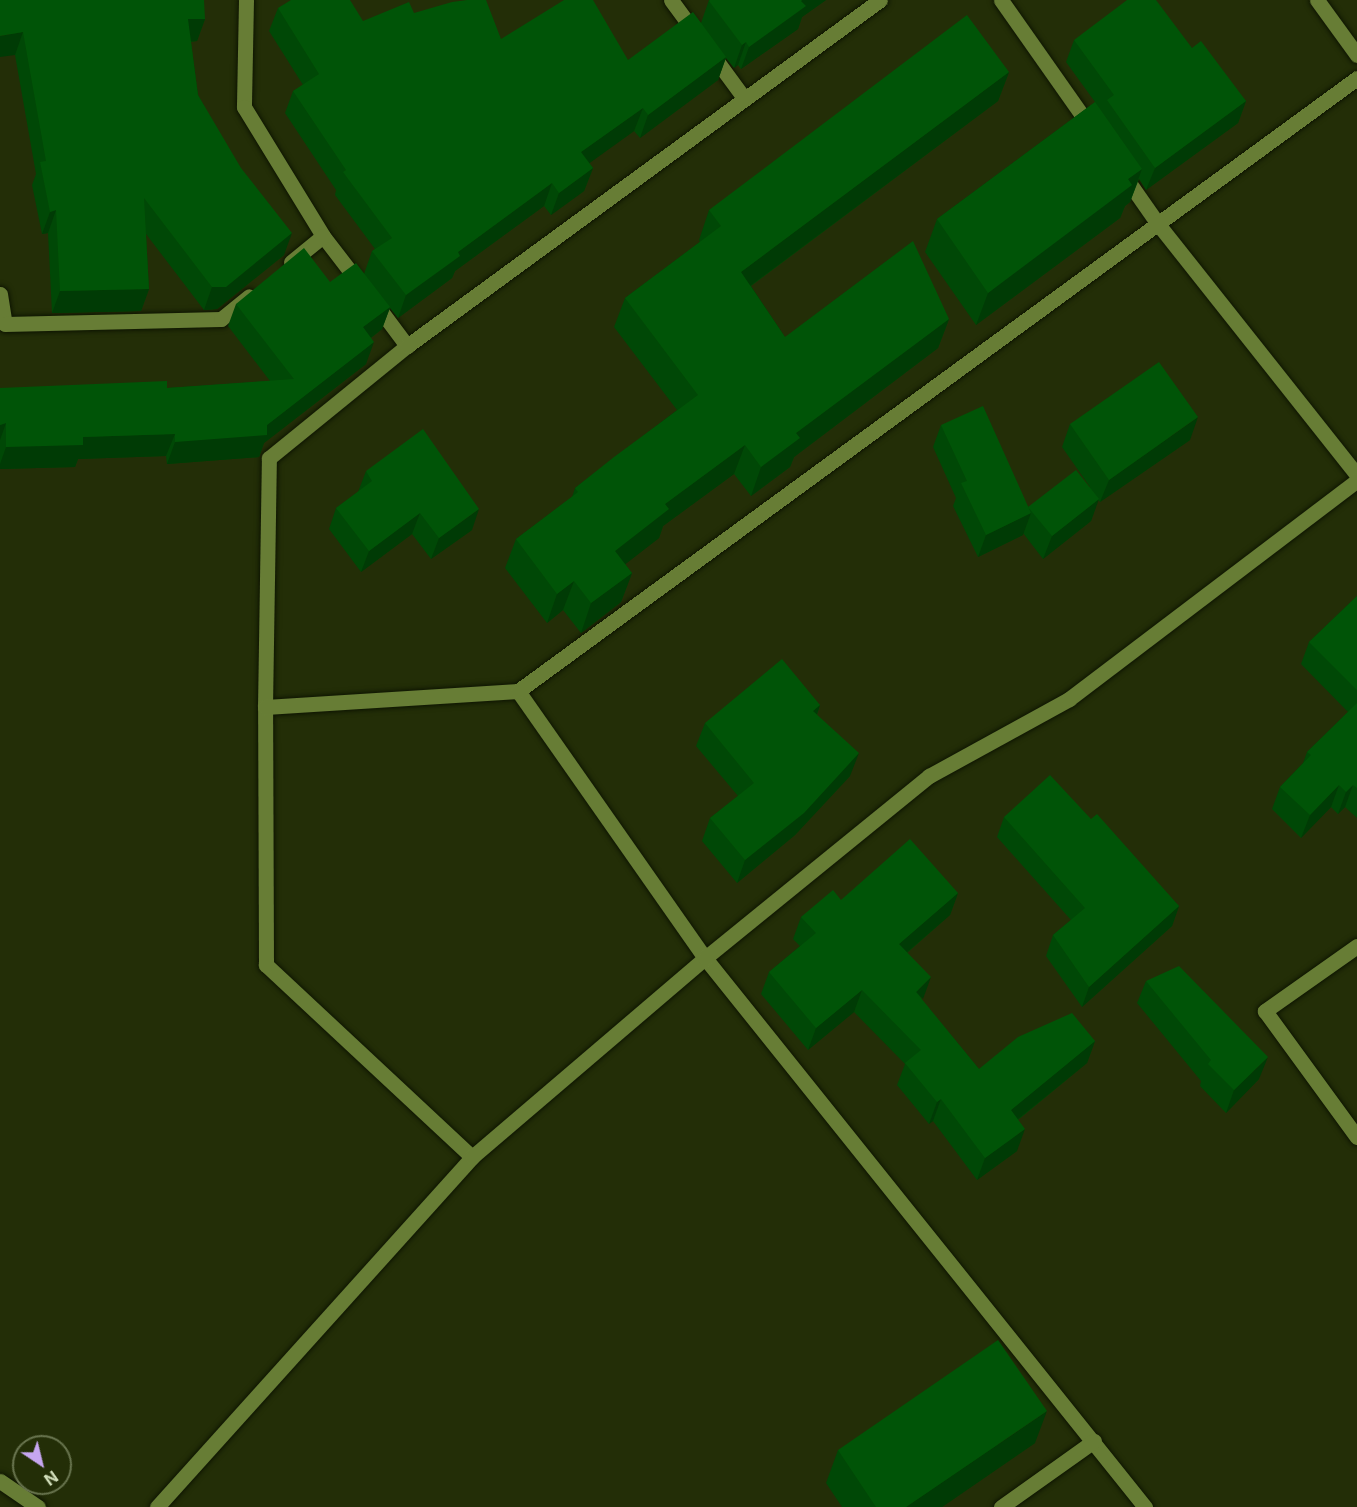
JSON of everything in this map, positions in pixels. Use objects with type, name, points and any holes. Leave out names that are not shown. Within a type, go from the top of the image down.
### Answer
[{"type":"street","points":[[246,0],[244,107],[323,236],[407,346]]},
{"type":"street","points":[[671,0],[744,98]]},
{"type":"street","points":[[472,1157],[266,965],[265,707],[269,458],[407,346],[880,0]]},
{"type":"street","points":[[1001,0],[1097,136]]},
{"type":"street","points":[[1317,0],[1357,56]]},
{"type":"street","points":[[265,707],[518,691],[1357,78]]},
{"type":"street","points":[[1117,165],[1158,224],[1357,475]]},
{"type":"street","points":[[277,273],[323,236]]},
{"type":"street","points":[[0,294],[5,324],[221,319],[258,288]]},
{"type":"street","points":[[157,1507],[472,1157],[705,958],[929,776],[1070,699],[1357,480]]},
{"type":"street","points":[[518,691],[705,958],[1145,1507]]},
{"type":"street","points":[[1357,946],[1265,1011],[1357,1137]]},
{"type":"street","points":[[1001,1507],[1094,1441]]},
{"type":"street","points":[[0,1481],[38,1507]]},
{"type":"building","points":[[0,0],[204,0],[205,19],[188,19],[198,95],[241,168],[292,233],[226,287],[212,287],[144,198],[149,289],[60,291],[56,210],[50,212],[40,162],[46,161],[23,32],[0,36]]},
{"type":"building","points":[[291,0],[350,0],[363,21],[409,2],[414,13],[452,2],[486,0],[501,39],[564,0],[593,0],[628,60],[693,12],[726,57],[648,115],[643,108],[581,152],[593,168],[559,193],[552,183],[458,252],[460,256],[406,295],[372,251],[392,238],[343,172],[346,170],[293,91],[319,74],[278,8]]},
{"type":"building","points":[[710,0],[802,0],[806,6],[749,47],[746,42],[742,45]]},
{"type":"building","points":[[1127,0],[1156,0],[1192,48],[1201,41],[1246,101],[1155,168],[1107,100],[1114,95],[1074,40]]},
{"type":"building","points":[[967,15],[1009,72],[741,272],[785,337],[913,241],[949,319],[796,433],[800,438],[761,467],[745,445],[665,504],[669,509],[615,551],[632,573],[591,603],[574,581],[557,594],[516,539],[578,492],[575,488],[614,457],[698,395],[625,298],[721,226],[709,210]]},
{"type":"building","points":[[1095,102],[1142,169],[1128,179],[1132,185],[988,293],[937,219]]},
{"type":"building","points":[[304,248],[330,282],[356,263],[390,307],[363,327],[374,342],[267,425],[267,435],[175,442],[175,434],[83,437],[83,445],[6,447],[6,423],[0,425],[0,388],[167,381],[167,388],[294,379],[236,304]]},
{"type":"building","points":[[1159,362],[1198,417],[1109,480],[1070,424]]},
{"type":"building","points":[[983,406],[1031,513],[986,535],[961,483],[967,481],[941,425]]},
{"type":"building","points":[[423,429],[479,509],[439,538],[420,513],[369,551],[336,508],[372,481],[366,471]]},
{"type":"building","points":[[1076,470],[1099,499],[1052,536],[1028,507]]},
{"type":"building","points":[[1357,596],[1357,690],[1309,642]]},
{"type":"building","points":[[782,659],[820,705],[813,711],[859,753],[804,813],[745,860],[710,818],[754,783],[705,723]]},
{"type":"building","points":[[1357,703],[1357,788],[1353,785],[1346,792],[1339,785],[1310,815],[1280,787],[1311,755],[1307,752]]},
{"type":"building","points":[[1050,775],[1091,819],[1097,814],[1179,906],[1089,987],[1053,935],[1085,908],[1004,817]]},
{"type":"building","points":[[910,839],[958,893],[899,944],[931,977],[916,992],[979,1069],[1018,1037],[1072,1013],[1095,1041],[1011,1110],[1025,1129],[985,1158],[941,1099],[937,1102],[905,1063],[921,1050],[862,990],[816,1028],[769,972],[816,933],[801,917],[833,890],[841,900]]},
{"type":"building","points":[[1179,966],[1268,1057],[1234,1090],[1208,1064],[1211,1060],[1146,981]]},
{"type":"building","points":[[998,1340],[1047,1411],[906,1507],[876,1507],[838,1450]]}]
